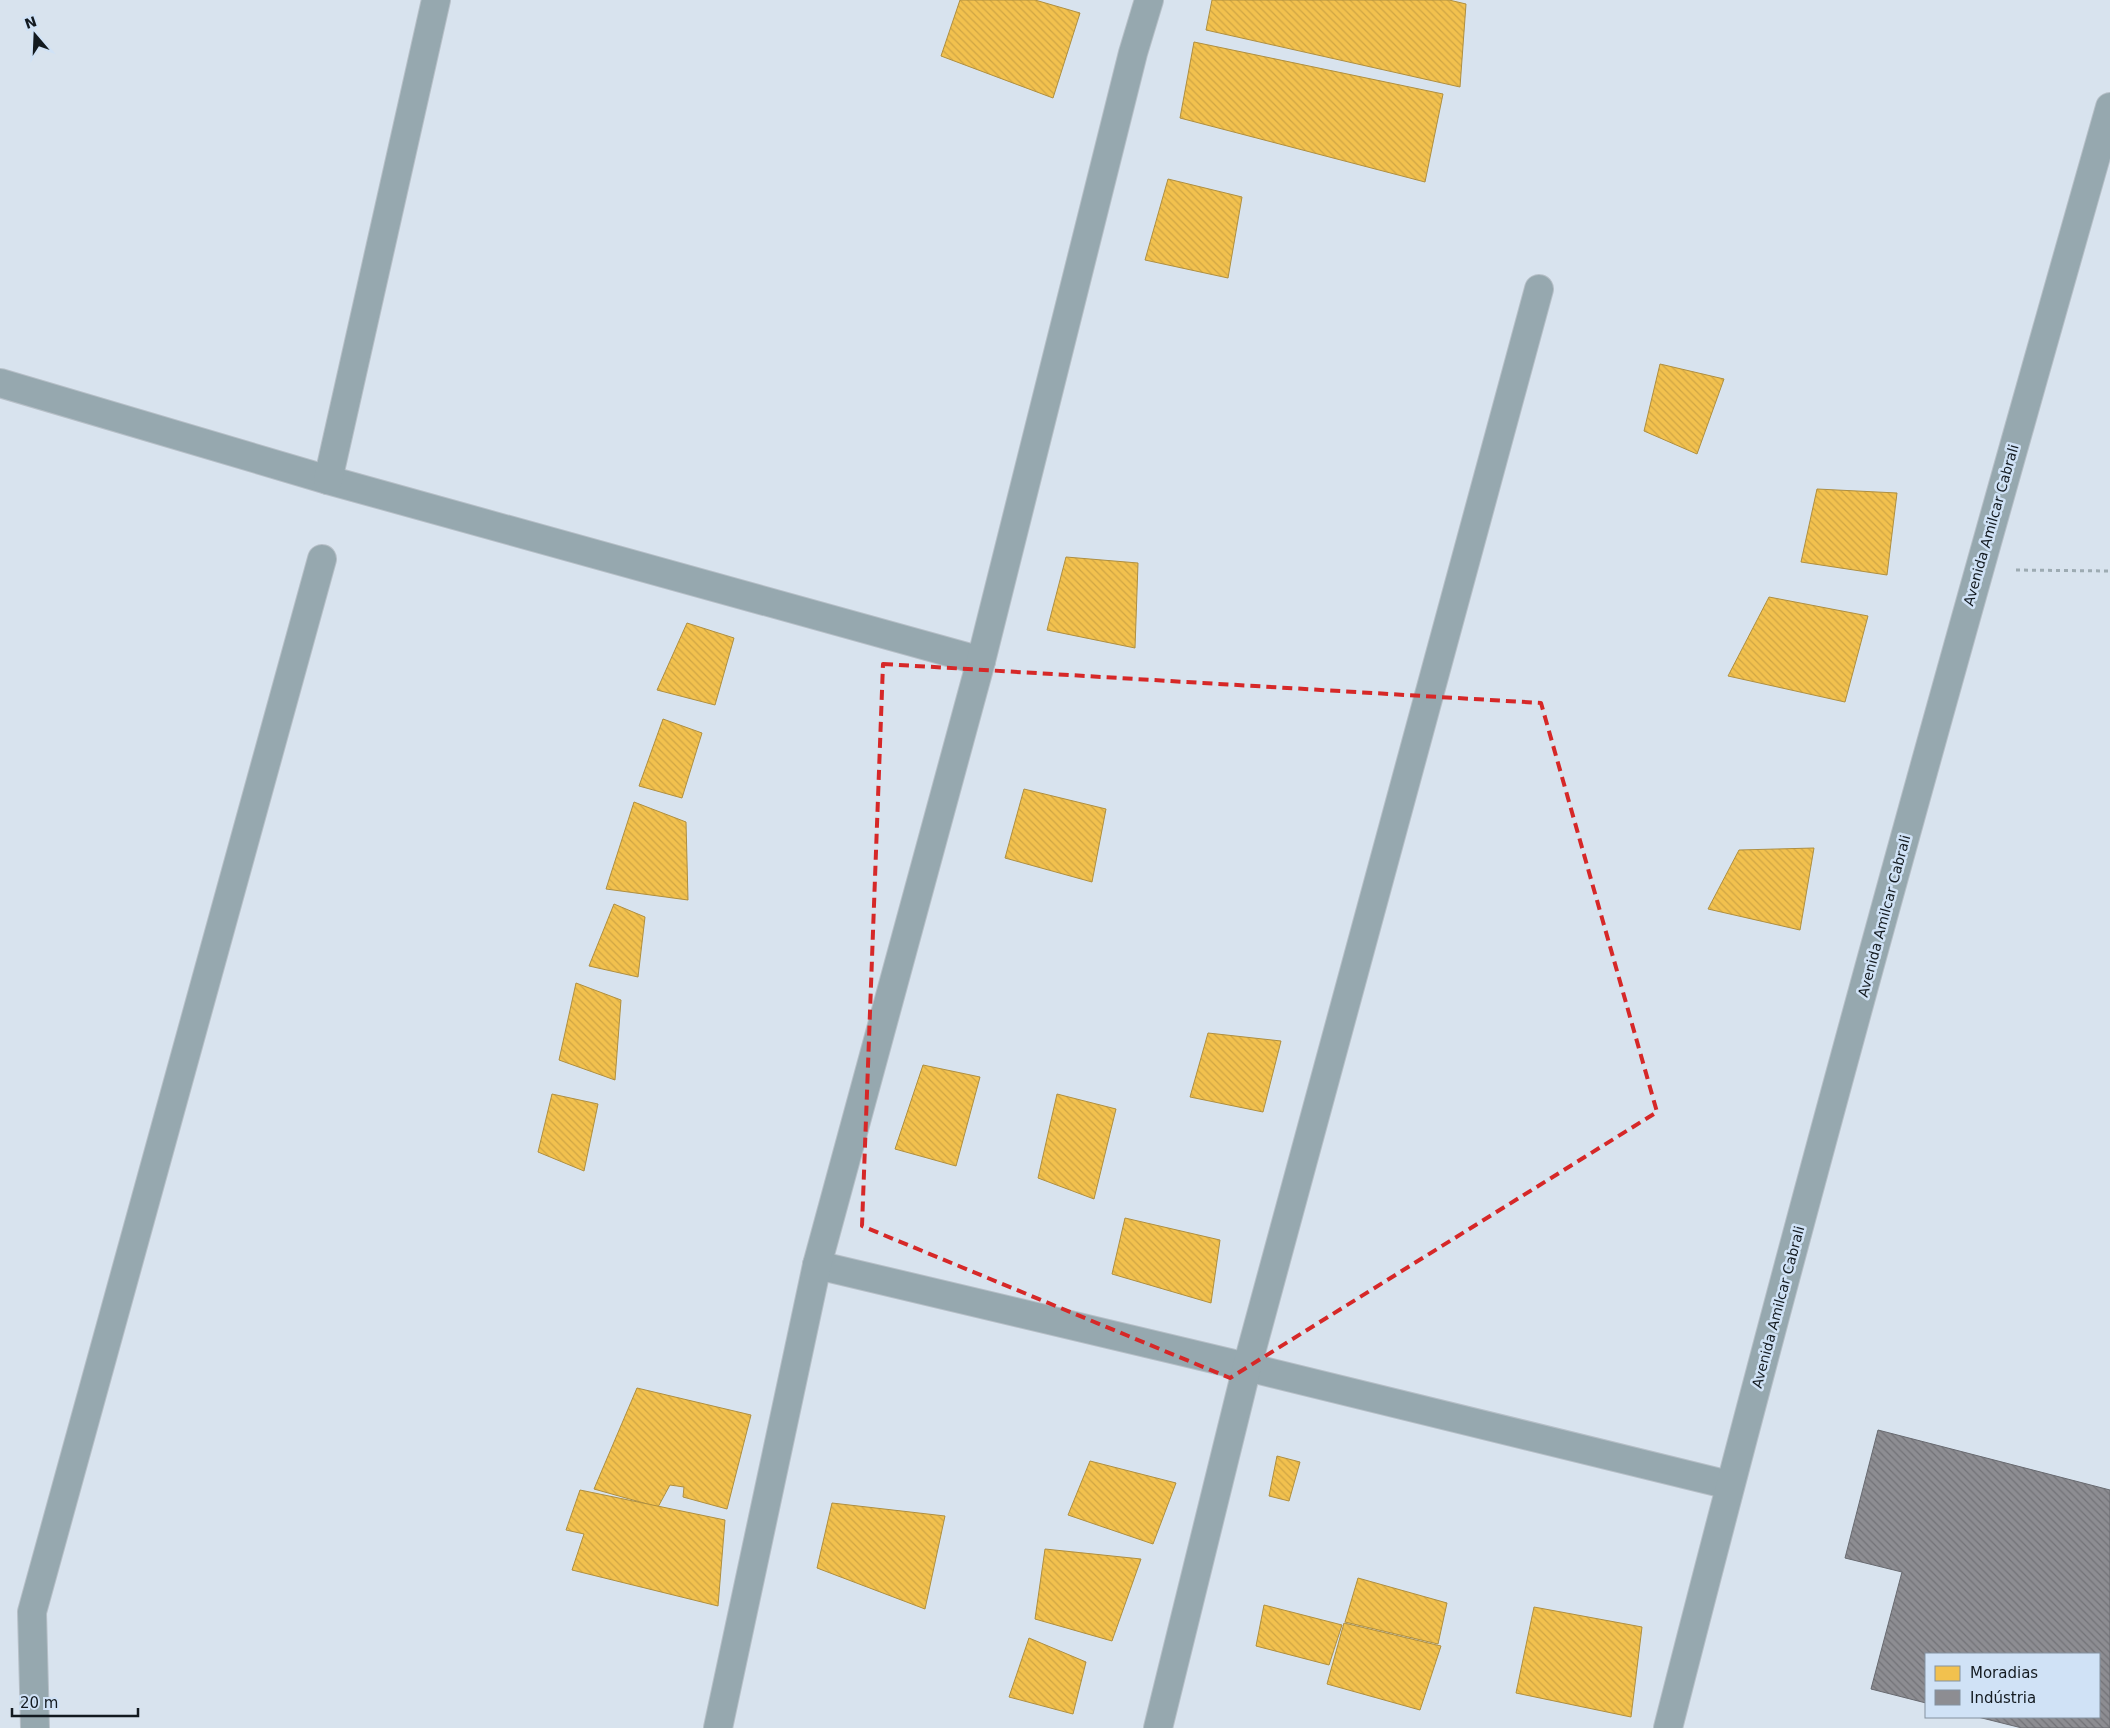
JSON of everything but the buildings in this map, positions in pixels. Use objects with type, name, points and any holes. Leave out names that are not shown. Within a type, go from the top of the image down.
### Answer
[{"type":"street","points":[[328,480],[436,0]]},
{"type":"street","points":[[718,1728],[817,1265],[981,661],[1131,62],[1149,0]]},
{"type":"street","name":"Avenida Amilcar Cabrali","points":[[1668,1728],[1730,1485],[1979,570],[2110,106]]},
{"type":"street","points":[[1158,1728],[1247,1367],[1539,289]]},
{"type":"street","points":[[0,383],[328,480],[981,661]]},
{"type":"street","points":[[35,1728],[32,1612],[322,559]]},
{"type":"street","points":[[817,1265],[1247,1367],[1730,1485]]},
{"type":"path","points":[[1979,570],[2110,571]]},
{"type":"highlighted area","points":[[883,664],[1541,703],[1657,1112],[1230,1378],[862,1226]]}]
